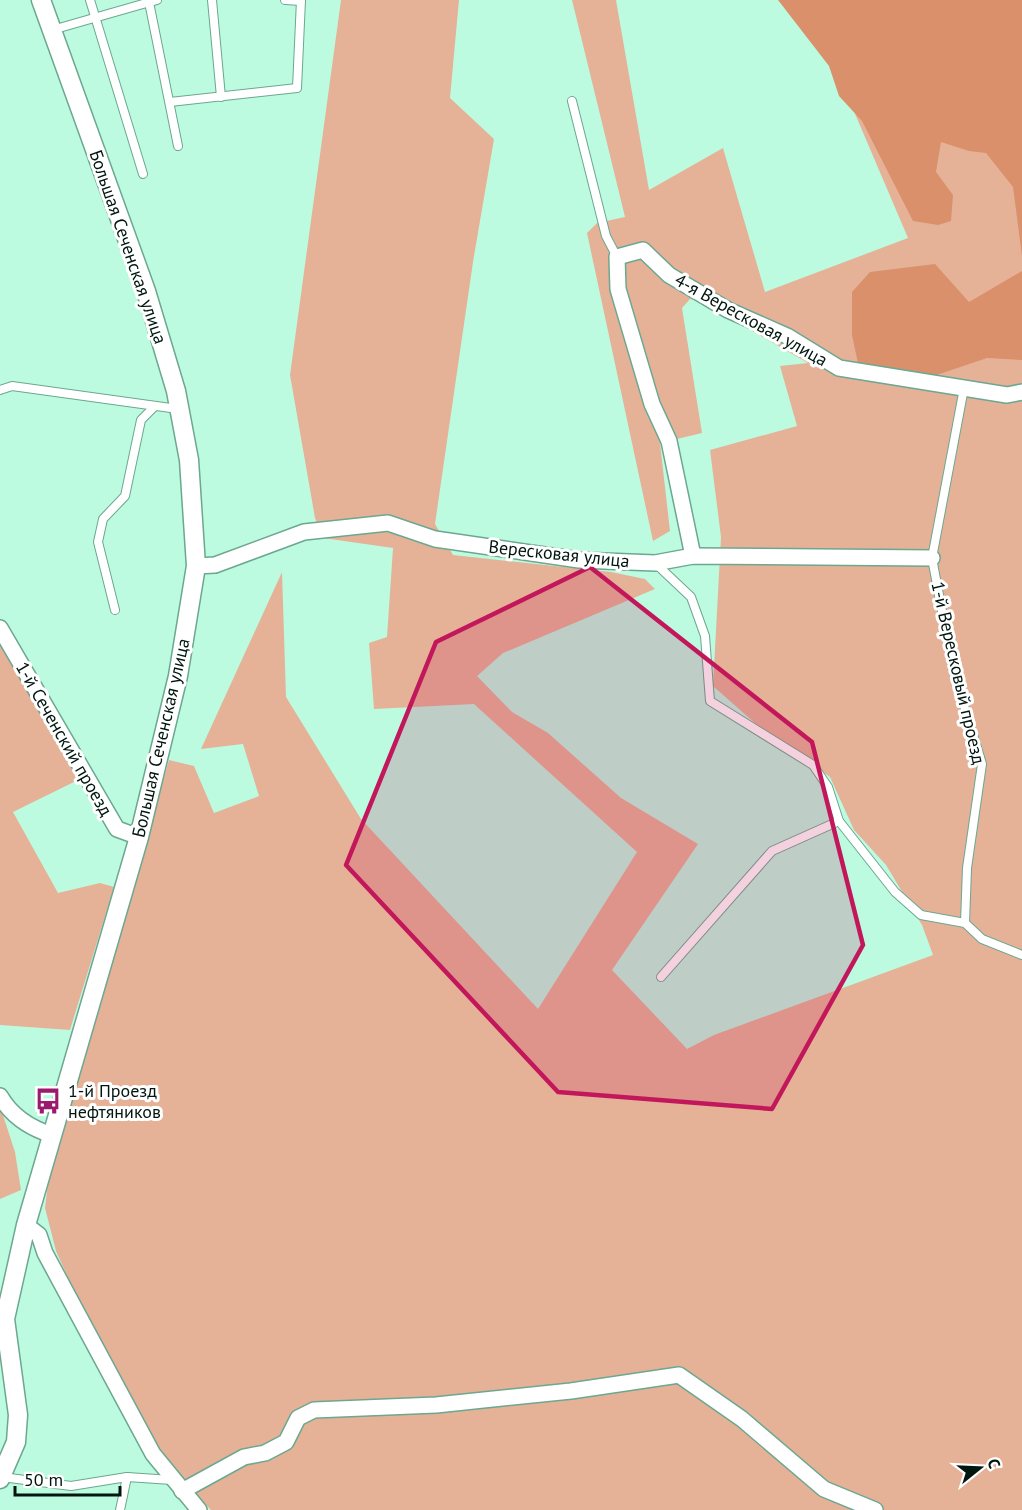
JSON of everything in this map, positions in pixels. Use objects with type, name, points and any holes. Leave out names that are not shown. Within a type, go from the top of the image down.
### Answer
[{"type":"street","name":"Большая Сеченская улица","points":[[1,1478],[16,1442],[18,1415],[2,1327],[26,1225],[139,837],[178,676],[196,566],[189,460],[179,410],[146,291],[41,0]]},
{"type":"street","name":"4-я Вересковая улица","points":[[617,257],[643,250],[669,275],[728,310],[787,336],[839,368],[1007,395],[1022,392]]},
{"type":"street","points":[[617,257],[618,289],[652,404],[669,441],[693,556]]},
{"type":"street","name":"Вересковая улица","points":[[196,566],[215,565],[304,532],[388,523],[435,539],[579,560],[655,563],[693,556],[932,558]]},
{"type":"street","name":"1-й Сеченский проезд","points":[[0,628],[117,829],[139,837]]},
{"type":"street","points":[[0,1096],[5,1105],[30,1128],[52,1135]]},
{"type":"street","points":[[26,1225],[39,1235],[45,1253],[136,1427],[177,1486],[199,1510]]},
{"type":"street","points":[[177,1486],[244,1457],[265,1454],[286,1442],[298,1418],[314,1410],[436,1405],[571,1391],[679,1375],[742,1419],[824,1489],[875,1510]]},
{"type":"lane","points":[[90,0],[142,174]]},
{"type":"lane","points":[[212,0],[221,97]]},
{"type":"lane","points":[[170,102],[297,88],[301,1],[285,0]]},
{"type":"lane","points":[[52,30],[153,1],[178,146]]},
{"type":"lane","points":[[572,101],[606,236],[617,257]]},
{"type":"lane","points":[[0,390],[12,386],[179,410]]},
{"type":"lane","name":"1-й Вересковый проезд","points":[[964,388],[932,558],[953,670],[982,764],[967,868],[965,923]]},
{"type":"lane","points":[[114,610],[98,542],[103,519],[125,496],[141,420],[155,406]]},
{"type":"lane","points":[[655,563],[691,597],[705,636],[710,701],[813,765],[828,788],[839,821],[895,892],[921,915],[965,923],[982,939],[1022,956]]},
{"type":"lane","points":[[661,977],[772,851],[839,821]]},
{"type":"lane","points":[[120,1510],[127,1477]]},
{"type":"lane","points":[[1,1478],[71,1486],[127,1477],[177,1486]]},
{"type":"highlighted area","points":[[590,567],[812,742],[863,945],[772,1109],[558,1092],[346,865],[436,642]]},
{"type":"shaded area","points":[[341,0],[459,0],[450,98],[494,139],[473,262],[435,524],[453,555],[611,572],[645,579],[655,589],[503,653],[477,676],[512,712],[548,733],[621,798],[698,844],[612,970],[687,1049],[714,1035],[933,955],[922,925],[886,865],[854,830],[830,777],[756,724],[713,686],[721,537],[710,450],[797,426],[780,366],[808,363],[700,301],[690,299],[682,308],[702,433],[660,443],[670,531],[653,541],[587,233],[597,223],[625,217],[572,0],[616,0],[649,190],[723,148],[765,292],[908,238],[838,74],[1022,0],[1022,1510],[211,1510],[178,1476],[159,1450],[85,1316],[56,1251],[45,1208],[49,1175],[169,760],[194,766],[214,813],[259,796],[243,744],[201,749],[282,572],[286,697],[361,819],[538,1009],[637,852],[474,704],[374,709],[369,643],[387,637],[393,548],[323,538],[315,518],[290,375]]},
{"type":"shaded area","points":[[778,0],[1022,0],[1022,256],[1013,187],[986,153],[969,151],[941,142],[936,172],[953,195],[951,221],[938,225],[913,221],[862,121],[839,96],[829,66]]},
{"type":"shaded area","points":[[935,264],[969,302],[1022,271],[1022,360],[987,358],[904,386],[859,368],[852,335],[852,292],[870,272]]},
{"type":"shaded area","points":[[0,640],[78,780],[13,812],[58,893],[100,883],[114,887],[70,1030],[0,1025]]},
{"type":"shaded area","points":[[0,1106],[15,1152],[21,1190],[0,1199]]},
{"type":"place","name":"1-й Проезд нефтяников","points":[[48,1101]]}]
